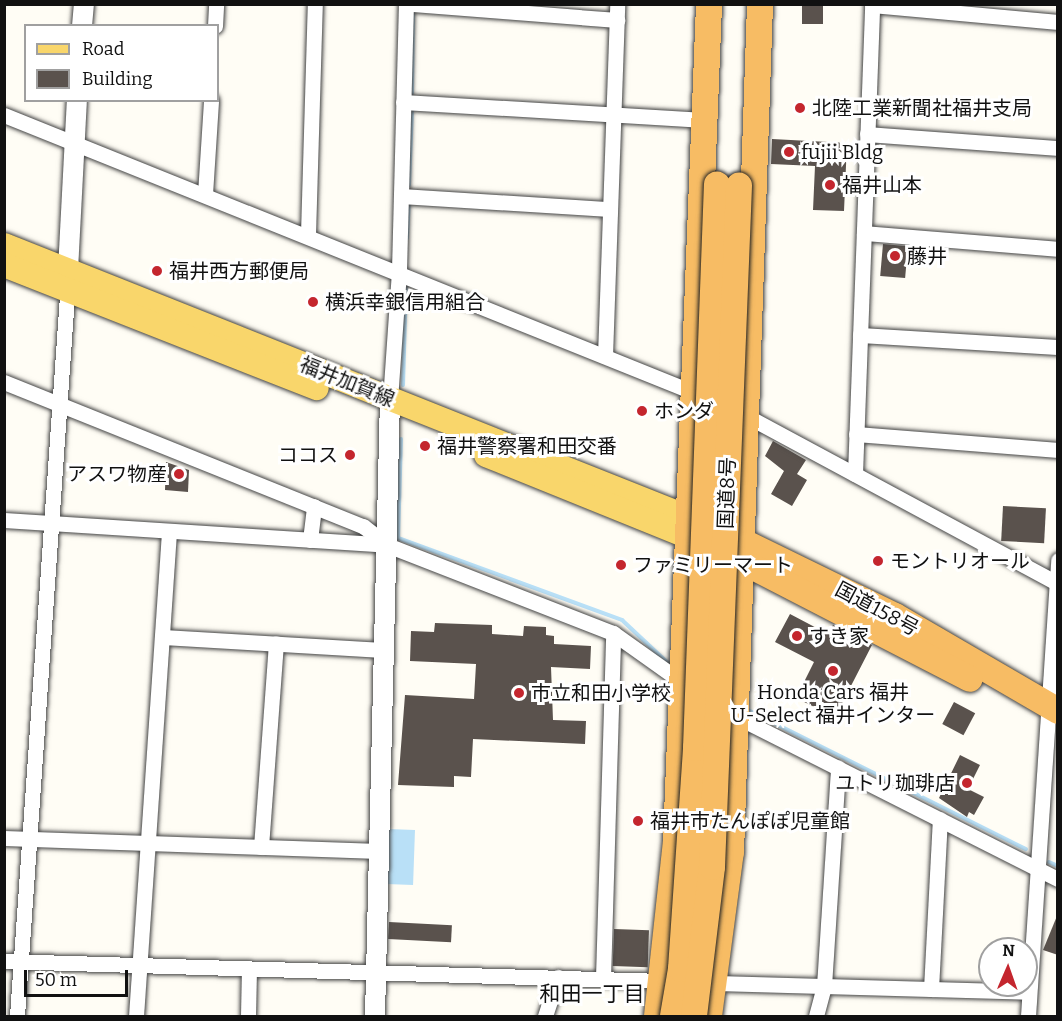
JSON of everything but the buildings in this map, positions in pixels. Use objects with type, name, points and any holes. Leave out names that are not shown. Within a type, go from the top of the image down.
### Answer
[{"type":"highway","points":[[657,1017],[664,981],[690,528],[693,392],[709,4]]},
{"type":"highway","name":"国道8号","points":[[694,1017],[712,867],[728,185],[723,4]]},
{"type":"highway","name":"国道8号","points":[[673,1017],[681,969],[728,185],[745,4]]},
{"type":"highway","points":[[709,1017],[716,983],[731,852],[760,4]]},
{"type":"highway","name":"国道158号","points":[[690,528],[895,616],[1052,715]]},
{"type":"main road","name":"福井加賀線","points":[[4,245],[68,280],[690,528]]},
{"type":"main road","name":"福井加賀線","points":[[4,265],[68,280]]},
{"type":"street","points":[[82,24],[84,4]]},
{"type":"street","points":[[215,24],[216,4]]},
{"type":"street","points":[[308,234],[315,4]]},
{"type":"street","points":[[375,1017],[389,408],[399,270],[406,4]]},
{"type":"street","points":[[413,4],[617,12],[605,356]]},
{"type":"street","points":[[855,474],[872,5],[982,10],[1058,22]]},
{"type":"street","points":[[17,1017],[68,280],[77,102]]},
{"type":"street","points":[[205,194],[211,102]]},
{"type":"street","points":[[403,102],[704,120]]},
{"type":"street","points":[[4,115],[399,270],[746,415],[1057,584]]},
{"type":"street","points":[[867,134],[1058,148]]},
{"type":"street","points":[[400,196],[610,209]]},
{"type":"street","points":[[864,233],[1058,249]]},
{"type":"street","points":[[860,334],[1058,347]]},
{"type":"street","points":[[4,382],[363,526],[387,545],[613,633],[682,682]]},
{"type":"street","points":[[856,435],[1058,450]]},
{"type":"street","points":[[310,540],[314,507]]},
{"type":"street","points":[[4,520],[387,545]]},
{"type":"street","points":[[136,1017],[169,531]]},
{"type":"street","points":[[1033,937],[1052,715],[1058,560]]},
{"type":"street","points":[[603,978],[613,633]]},
{"type":"street","points":[[162,637],[384,650]]},
{"type":"street","points":[[261,847],[276,644]]},
{"type":"street","points":[[735,716],[1058,879]]},
{"type":"street","points":[[816,1017],[824,986],[838,768]]},
{"type":"street","points":[[931,989],[940,819]]},
{"type":"street","points":[[4,838],[379,851]]},
{"type":"street","points":[[4,961],[664,981]]},
{"type":"street","points":[[248,1017],[249,970]]},
{"type":"street","points":[[545,1017],[558,977]]},
{"type":"street","points":[[716,983],[978,990]]},
{"type":"street","points":[[1028,1017],[1029,997]]},
{"type":"water","points":[[388,829],[415,830],[413,885],[386,884]]},
{"type":"waterway","points":[[412,93],[413,11]]},
{"type":"waterway","points":[[409,185],[412,110]]},
{"type":"waterway","points":[[407,238],[409,202]]},
{"type":"waterway","points":[[403,385],[406,286]]},
{"type":"waterway","points":[[401,439],[398,538],[622,620],[669,664]]},
{"type":"waterway","points":[[746,709],[1026,849]]},
{"type":"waterway","points":[[1049,862],[1058,866]]},
{"type":"place","name":"北陸工業新聞社福井支局","points":[[800,108]]},
{"type":"place","name":"fujii Bldg","points":[[789,152]]},
{"type":"place","name":"福井山本","points":[[830,185]]},
{"type":"place","name":"藤井","points":[[895,256]]},
{"type":"place","name":"福井西方郵便局","points":[[157,271]]},
{"type":"place","name":"横浜幸銀信用組合","points":[[313,302]]},
{"type":"place","name":"ホンダ","points":[[642,411]]},
{"type":"place","name":"福井警察署和田交番","points":[[425,446]]},
{"type":"place","name":"ココス","points":[[350,455]]},
{"type":"place","name":"アスワ物産","points":[[179,474]]},
{"type":"place","name":"モントリオール","points":[[878,561]]},
{"type":"place","name":"ファミリーマート","points":[[621,565]]},
{"type":"place","name":"すき家","points":[[797,636]]},
{"type":"place","name":"Honda Cars 福井 U-Select 福井インター","points":[[833,671]]},
{"type":"place","name":"市立和田小学校","points":[[519,693]]},
{"type":"place","name":"ユトリ珈琲店","points":[[967,783]]},
{"type":"place","name":"福井市たんぽぽ児童館","points":[[638,821]]},
{"type":"district","name":"和田一丁目","points":[[592,994]]}]
